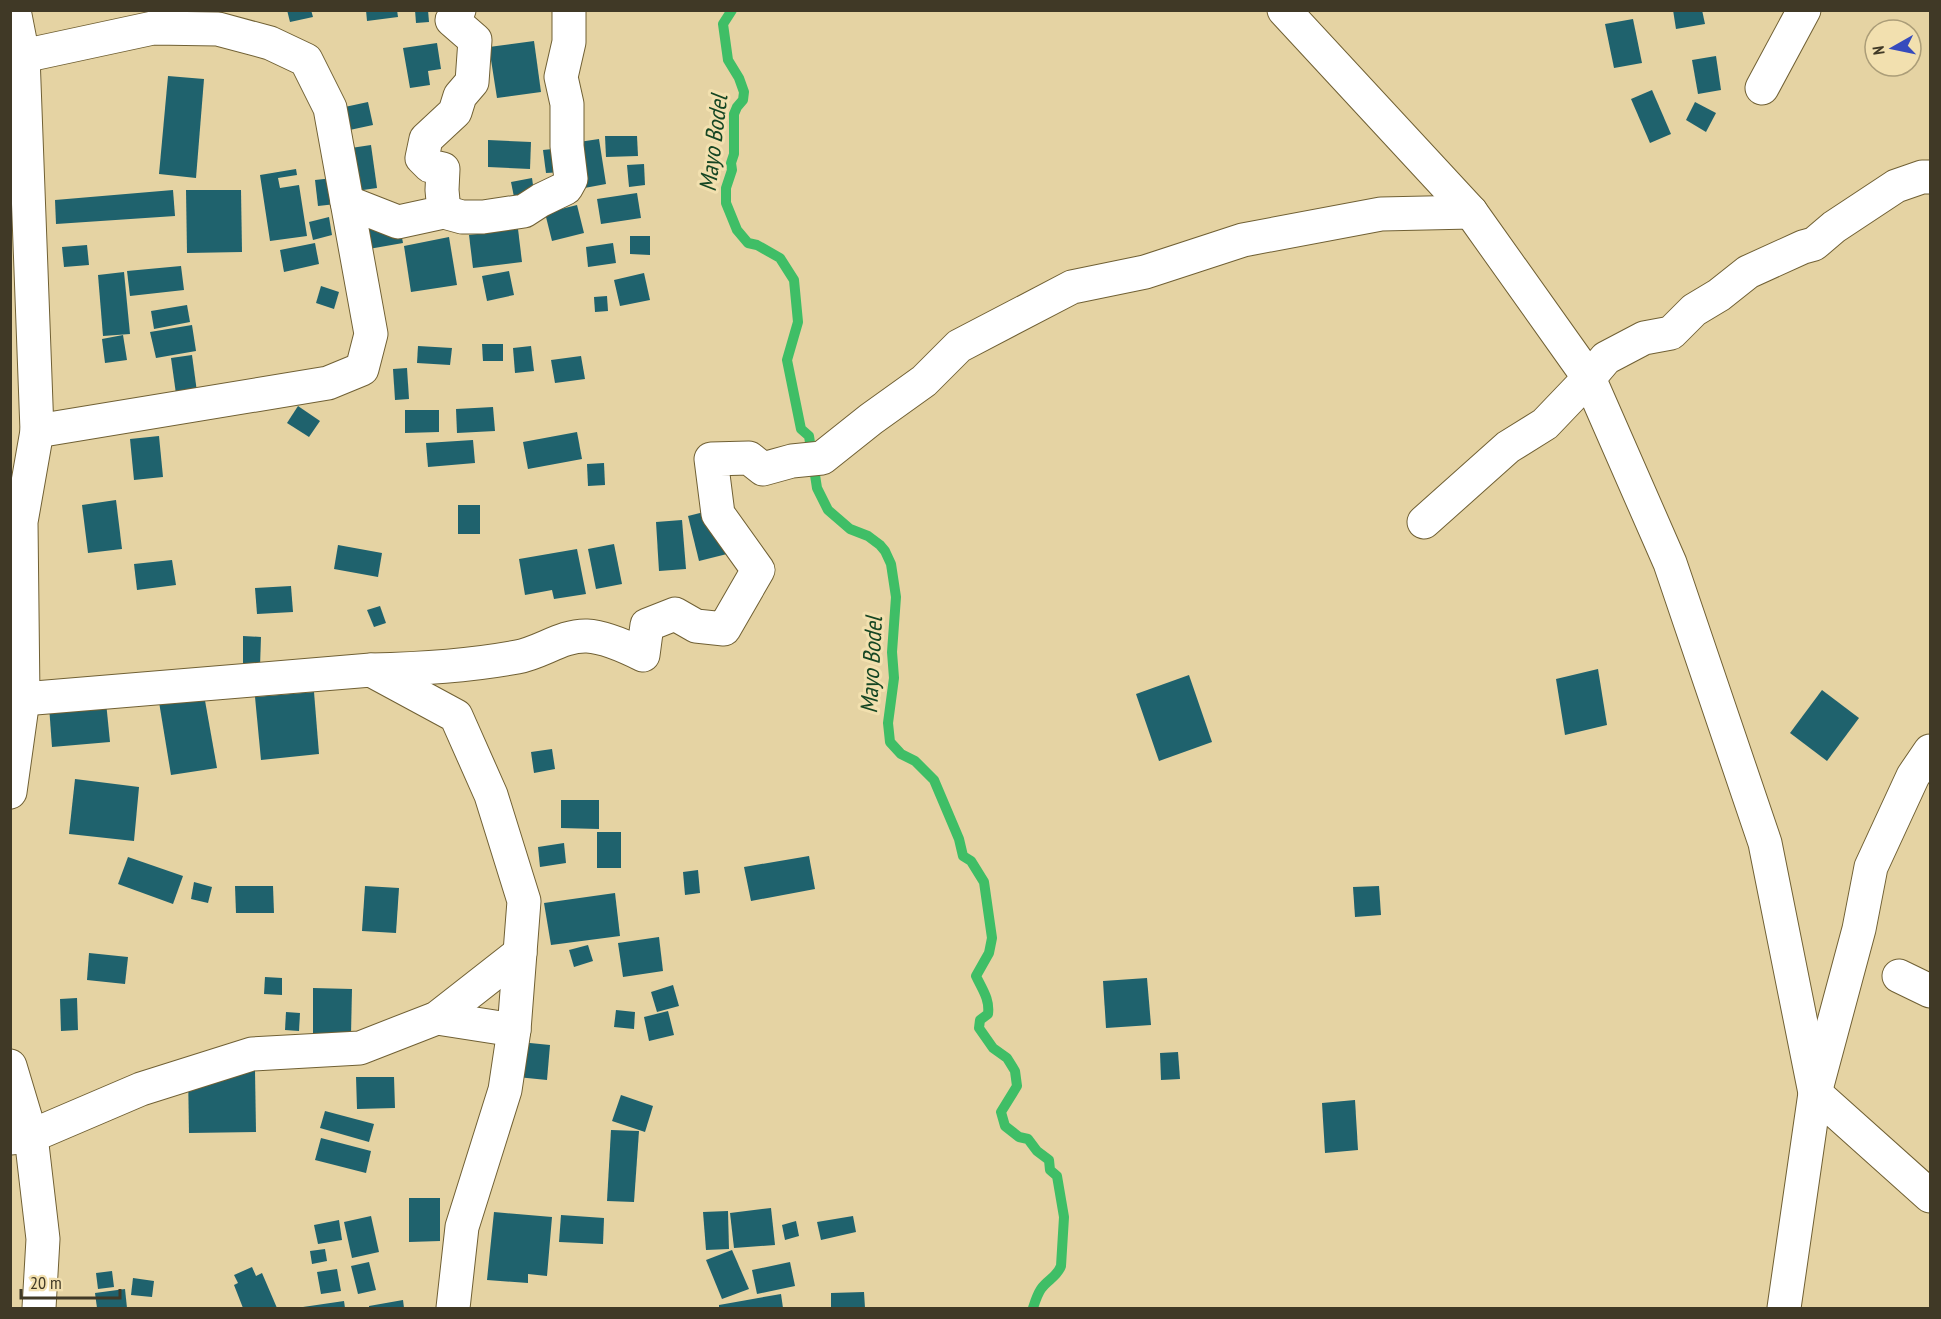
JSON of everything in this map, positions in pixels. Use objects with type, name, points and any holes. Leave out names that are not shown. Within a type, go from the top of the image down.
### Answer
[{"type":"street","points":[[10,792],[23,699],[16,523],[37,431],[23,56],[14,10]]},
{"type":"street","points":[[444,212],[443,169],[430,166],[423,158],[426,139],[455,112],[460,96],[472,82],[475,40],[452,21],[459,10]]},
{"type":"street","points":[[346,202],[398,222],[444,212],[462,217],[483,217],[524,211],[566,188],[571,179],[567,146],[567,104],[561,77],[569,42],[569,10]]},
{"type":"street","points":[[1284,10],[1471,212],[1589,378],[1670,563],[1765,843],[1815,1093],[1930,1196]]},
{"type":"street","points":[[1762,88],[1804,10]]},
{"type":"street","points":[[23,56],[153,28],[218,29],[270,43],[306,60],[330,108],[371,334],[362,369],[328,383],[37,431]]},
{"type":"street","points":[[1424,522],[1508,447],[1545,424],[1606,358],[1644,338],[1671,333],[1694,310],[1719,295],[1748,272],[1814,244],[1834,227],[1896,186],[1922,177],[1930,177]]},
{"type":"street","points":[[23,699],[371,670],[441,668],[520,657],[566,640],[587,636],[622,645],[644,655],[647,625],[675,614],[696,626],[724,629],[758,570],[718,514],[711,459],[749,458],[763,469],[792,461],[822,458],[924,381],[959,346],[1072,286],[1145,272],[1243,240],[1370,216],[1471,212]]},
{"type":"street","points":[[371,670],[456,716],[491,795],[524,901],[514,1030],[505,1090],[462,1227],[453,1308]]},
{"type":"street","points":[[1784,1308],[1815,1093],[1859,929],[1871,867],[1913,776],[1930,751]]},
{"type":"street","points":[[21,1137],[141,1089],[252,1053],[360,1048],[436,1018],[520,953]]},
{"type":"street","points":[[1899,976],[1930,991]]},
{"type":"street","points":[[436,1018],[514,1030]]},
{"type":"street","points":[[10,1066],[21,1137],[43,1239],[39,1308]]},
{"type":"building","points":[[287,10],[311,10],[313,17],[290,22]]},
{"type":"building","points":[[366,10],[397,10],[398,17],[367,21]]},
{"type":"building","points":[[415,10],[428,10],[429,22],[416,23]]},
{"type":"building","points":[[1673,10],[1702,10],[1705,24],[1676,29]]},
{"type":"building","points":[[1633,19],[1642,63],[1614,68],[1605,24]]},
{"type":"building","points":[[534,41],[541,92],[497,98],[489,47]]},
{"type":"building","points":[[437,43],[441,69],[428,71],[430,85],[410,88],[403,48]]},
{"type":"building","points":[[1716,56],[1721,90],[1698,94],[1692,60]]},
{"type":"building","points":[[168,76],[204,79],[196,178],[159,174]]},
{"type":"building","points":[[1652,90],[1671,134],[1650,143],[1631,99]]},
{"type":"building","points":[[368,102],[373,125],[345,131],[340,108]]},
{"type":"building","points":[[1695,102],[1716,113],[1706,132],[1686,120]]},
{"type":"building","points":[[605,136],[637,136],[638,156],[606,157]]},
{"type":"building","points":[[599,139],[606,184],[579,189],[572,143]]},
{"type":"building","points":[[488,140],[531,142],[530,169],[488,167]]},
{"type":"building","points":[[371,145],[377,188],[356,191],[351,148]]},
{"type":"building","points":[[562,148],[564,172],[546,173],[543,150]]},
{"type":"building","points":[[644,164],[645,185],[629,187],[627,165]]},
{"type":"building","points":[[296,169],[297,175],[278,178],[280,188],[299,185],[307,236],[270,241],[260,175]]},
{"type":"building","points":[[333,178],[336,204],[318,206],[315,180]]},
{"type":"building","points":[[532,178],[535,199],[515,202],[511,182]]},
{"type":"building","points":[[173,190],[175,216],[56,224],[55,200]]},
{"type":"building","points":[[186,190],[241,190],[242,252],[187,253]]},
{"type":"building","points":[[637,193],[641,218],[601,224],[597,199]]},
{"type":"building","points":[[577,205],[584,233],[552,241],[545,213]]},
{"type":"building","points":[[329,217],[332,235],[313,240],[309,222]]},
{"type":"building","points":[[398,217],[403,243],[363,250],[358,224]]},
{"type":"building","points":[[518,229],[522,262],[473,268],[469,235]]},
{"type":"building","points":[[630,236],[650,236],[650,255],[630,254]]},
{"type":"building","points":[[449,237],[457,285],[411,292],[404,246]]},
{"type":"building","points":[[315,243],[319,264],[284,272],[280,250]]},
{"type":"building","points":[[613,243],[616,263],[588,267],[586,247]]},
{"type":"building","points":[[87,245],[89,265],[64,267],[62,247]]},
{"type":"building","points":[[181,266],[184,290],[130,296],[127,271]]},
{"type":"building","points":[[509,271],[514,295],[487,301],[482,276]]},
{"type":"building","points":[[124,272],[130,334],[103,336],[98,275]]},
{"type":"building","points":[[644,273],[650,300],[620,306],[614,280]]},
{"type":"building","points":[[321,286],[339,292],[334,309],[316,303]]},
{"type":"building","points":[[607,296],[608,311],[595,312],[594,297]]},
{"type":"building","points":[[187,305],[190,322],[154,329],[151,311]]},
{"type":"building","points":[[192,325],[196,351],[156,358],[150,332]]},
{"type":"building","points":[[123,335],[127,360],[105,363],[102,339]]},
{"type":"building","points":[[482,344],[503,344],[503,361],[483,361]]},
{"type":"building","points":[[418,346],[452,348],[450,365],[417,363]]},
{"type":"building","points":[[531,346],[534,371],[515,373],[513,348]]},
{"type":"building","points":[[192,355],[197,392],[176,394],[171,358]]},
{"type":"building","points":[[581,356],[585,379],[555,383],[551,360]]},
{"type":"building","points":[[407,368],[409,399],[395,400],[393,369]]},
{"type":"building","points":[[298,406],[320,421],[309,437],[287,423]]},
{"type":"building","points":[[493,407],[495,431],[457,433],[456,409]]},
{"type":"building","points":[[405,410],[439,410],[439,432],[405,433]]},
{"type":"building","points":[[577,432],[582,459],[528,469],[523,442]]},
{"type":"building","points":[[159,436],[163,477],[134,480],[130,439]]},
{"type":"building","points":[[473,440],[475,463],[428,467],[426,443]]},
{"type":"building","points":[[604,463],[605,485],[588,486],[587,464]]},
{"type":"building","points":[[116,500],[122,549],[88,553],[82,505]]},
{"type":"building","points":[[458,505],[480,505],[480,534],[458,534]]},
{"type":"building","points":[[732,505],[743,550],[699,561],[688,516]]},
{"type":"building","points":[[682,520],[686,569],[659,571],[656,522]]},
{"type":"building","points":[[614,544],[622,584],[596,589],[588,549]]},
{"type":"building","points":[[338,545],[382,553],[378,577],[334,569]]},
{"type":"building","points":[[577,549],[586,594],[554,599],[552,590],[525,595],[519,559]]},
{"type":"building","points":[[172,560],[176,585],[137,590],[134,564]]},
{"type":"building","points":[[291,586],[293,612],[257,614],[255,588]]},
{"type":"building","points":[[380,606],[386,623],[374,627],[367,610]]},
{"type":"building","points":[[243,636],[261,637],[260,667],[243,663]]},
{"type":"building","points":[[1598,669],[1607,725],[1565,735],[1556,679]]},
{"type":"building","points":[[1189,675],[1212,742],[1159,761],[1136,694]]},
{"type":"building","points":[[1822,690],[1859,718],[1827,761],[1790,733]]},
{"type":"building","points":[[314,692],[319,754],[261,760],[255,697]]},
{"type":"building","points":[[204,695],[217,768],[171,775],[159,702]]},
{"type":"building","points":[[106,702],[110,742],[52,747],[49,706]]},
{"type":"building","points":[[552,749],[555,769],[534,773],[531,752]]},
{"type":"building","points":[[75,779],[139,787],[134,841],[69,834]]},
{"type":"building","points":[[561,800],[599,800],[599,829],[561,828]]},
{"type":"building","points":[[597,832],[621,832],[621,868],[597,868]]},
{"type":"building","points":[[564,843],[566,863],[540,867],[538,847]]},
{"type":"building","points":[[809,856],[815,889],[751,901],[744,867]]},
{"type":"building","points":[[128,857],[183,876],[173,904],[118,884]]},
{"type":"building","points":[[698,870],[700,893],[685,895],[683,872]]},
{"type":"building","points":[[194,882],[212,887],[208,903],[191,899]]},
{"type":"building","points":[[235,886],[273,886],[274,913],[236,913]]},
{"type":"building","points":[[365,886],[399,888],[396,933],[362,931]]},
{"type":"building","points":[[1379,886],[1381,915],[1355,917],[1353,887]]},
{"type":"building","points":[[615,893],[620,936],[551,945],[544,903]]},
{"type":"building","points":[[659,937],[663,971],[623,977],[618,943]]},
{"type":"building","points":[[588,945],[593,961],[574,967],[569,950]]},
{"type":"building","points":[[89,953],[128,957],[125,984],[87,980]]},
{"type":"building","points":[[265,977],[282,978],[282,995],[264,994]]},
{"type":"building","points":[[1147,978],[1151,1025],[1106,1028],[1103,981]]},
{"type":"building","points":[[673,985],[679,1006],[657,1012],[651,992]]},
{"type":"building","points":[[313,988],[352,989],[351,1035],[313,1035]]},
{"type":"building","points":[[77,998],[78,1030],[61,1031],[60,999]]},
{"type":"building","points":[[616,1010],[635,1012],[634,1029],[614,1027]]},
{"type":"building","points":[[668,1011],[674,1035],[649,1041],[644,1017]]},
{"type":"building","points":[[286,1012],[300,1013],[299,1031],[285,1030]]},
{"type":"building","points":[[520,1042],[550,1045],[547,1080],[517,1077]]},
{"type":"building","points":[[1178,1052],[1180,1079],[1161,1080],[1160,1053]]},
{"type":"building","points":[[255,1071],[256,1132],[189,1133],[188,1072]]},
{"type":"building","points":[[356,1077],[394,1077],[395,1108],[357,1109]]},
{"type":"building","points":[[621,1095],[653,1106],[645,1132],[612,1121]]},
{"type":"building","points":[[1355,1100],[1358,1150],[1325,1153],[1322,1103]]},
{"type":"building","points":[[325,1111],[374,1124],[369,1142],[320,1128]]},
{"type":"building","points":[[611,1130],[639,1131],[634,1202],[607,1201]]},
{"type":"building","points":[[321,1138],[371,1151],[366,1173],[315,1160]]},
{"type":"building","points":[[409,1198],[440,1198],[440,1241],[409,1242]]},
{"type":"building","points":[[771,1208],[775,1245],[734,1248],[730,1213]]},
{"type":"building","points":[[728,1211],[729,1249],[706,1250],[703,1212]]},
{"type":"building","points":[[494,1212],[552,1217],[547,1276],[528,1274],[528,1283],[487,1280]]},
{"type":"building","points":[[561,1215],[604,1218],[603,1244],[559,1242]]},
{"type":"building","points":[[371,1216],[379,1252],[352,1258],[344,1222]]},
{"type":"building","points":[[853,1216],[856,1232],[821,1240],[817,1222]]},
{"type":"building","points":[[339,1220],[342,1240],[318,1244],[314,1225]]},
{"type":"building","points":[[796,1221],[799,1236],[785,1240],[782,1225]]},
{"type":"building","points":[[325,1249],[327,1261],[312,1264],[310,1251]]},
{"type":"building","points":[[732,1250],[749,1289],[722,1299],[706,1260]]},
{"type":"building","points":[[369,1262],[376,1290],[358,1294],[351,1266]]},
{"type":"building","points":[[790,1262],[795,1286],[757,1294],[752,1270]]},
{"type":"building","points":[[252,1267],[256,1276],[262,1273],[277,1308],[243,1308],[234,1285],[238,1283],[234,1275]]},
{"type":"building","points":[[337,1269],[341,1291],[321,1294],[317,1272]]},
{"type":"building","points":[[112,1271],[114,1287],[98,1289],[96,1273]]},
{"type":"building","points":[[133,1278],[154,1281],[152,1297],[131,1295]]},
{"type":"building","points":[[125,1289],[127,1308],[97,1308],[95,1293]]},
{"type":"building","points":[[864,1292],[865,1308],[831,1308],[831,1293]]},
{"type":"building","points":[[781,1294],[783,1308],[719,1308],[719,1305]]},
{"type":"building","points":[[403,1300],[404,1308],[369,1308],[369,1306]]},
{"type":"building","points":[[344,1301],[345,1308],[303,1308],[303,1307]]},
{"type":"waterway","name":"Mayo Bodel","points":[[732,10],[723,24],[728,60],[744,92],[743,100],[734,114],[734,154],[726,188],[726,203],[737,230],[748,243],[757,245],[780,258],[794,280],[798,322],[787,360],[801,429],[809,436],[817,488],[828,510],[850,529],[868,536],[880,545],[891,564],[896,597],[892,652],[894,678],[888,723],[890,742],[901,754],[915,761],[934,780],[959,839],[963,856],[971,861],[984,882],[992,938],[989,953],[976,976],[988,1004],[988,1014],[980,1020],[979,1028],[993,1048],[1007,1058],[1015,1071],[1017,1086],[1001,1112],[1005,1126],[1019,1137],[1028,1139],[1037,1151],[1049,1160],[1050,1170],[1057,1176],[1064,1217],[1061,1266],[1041,1289],[1033,1308]]}]
